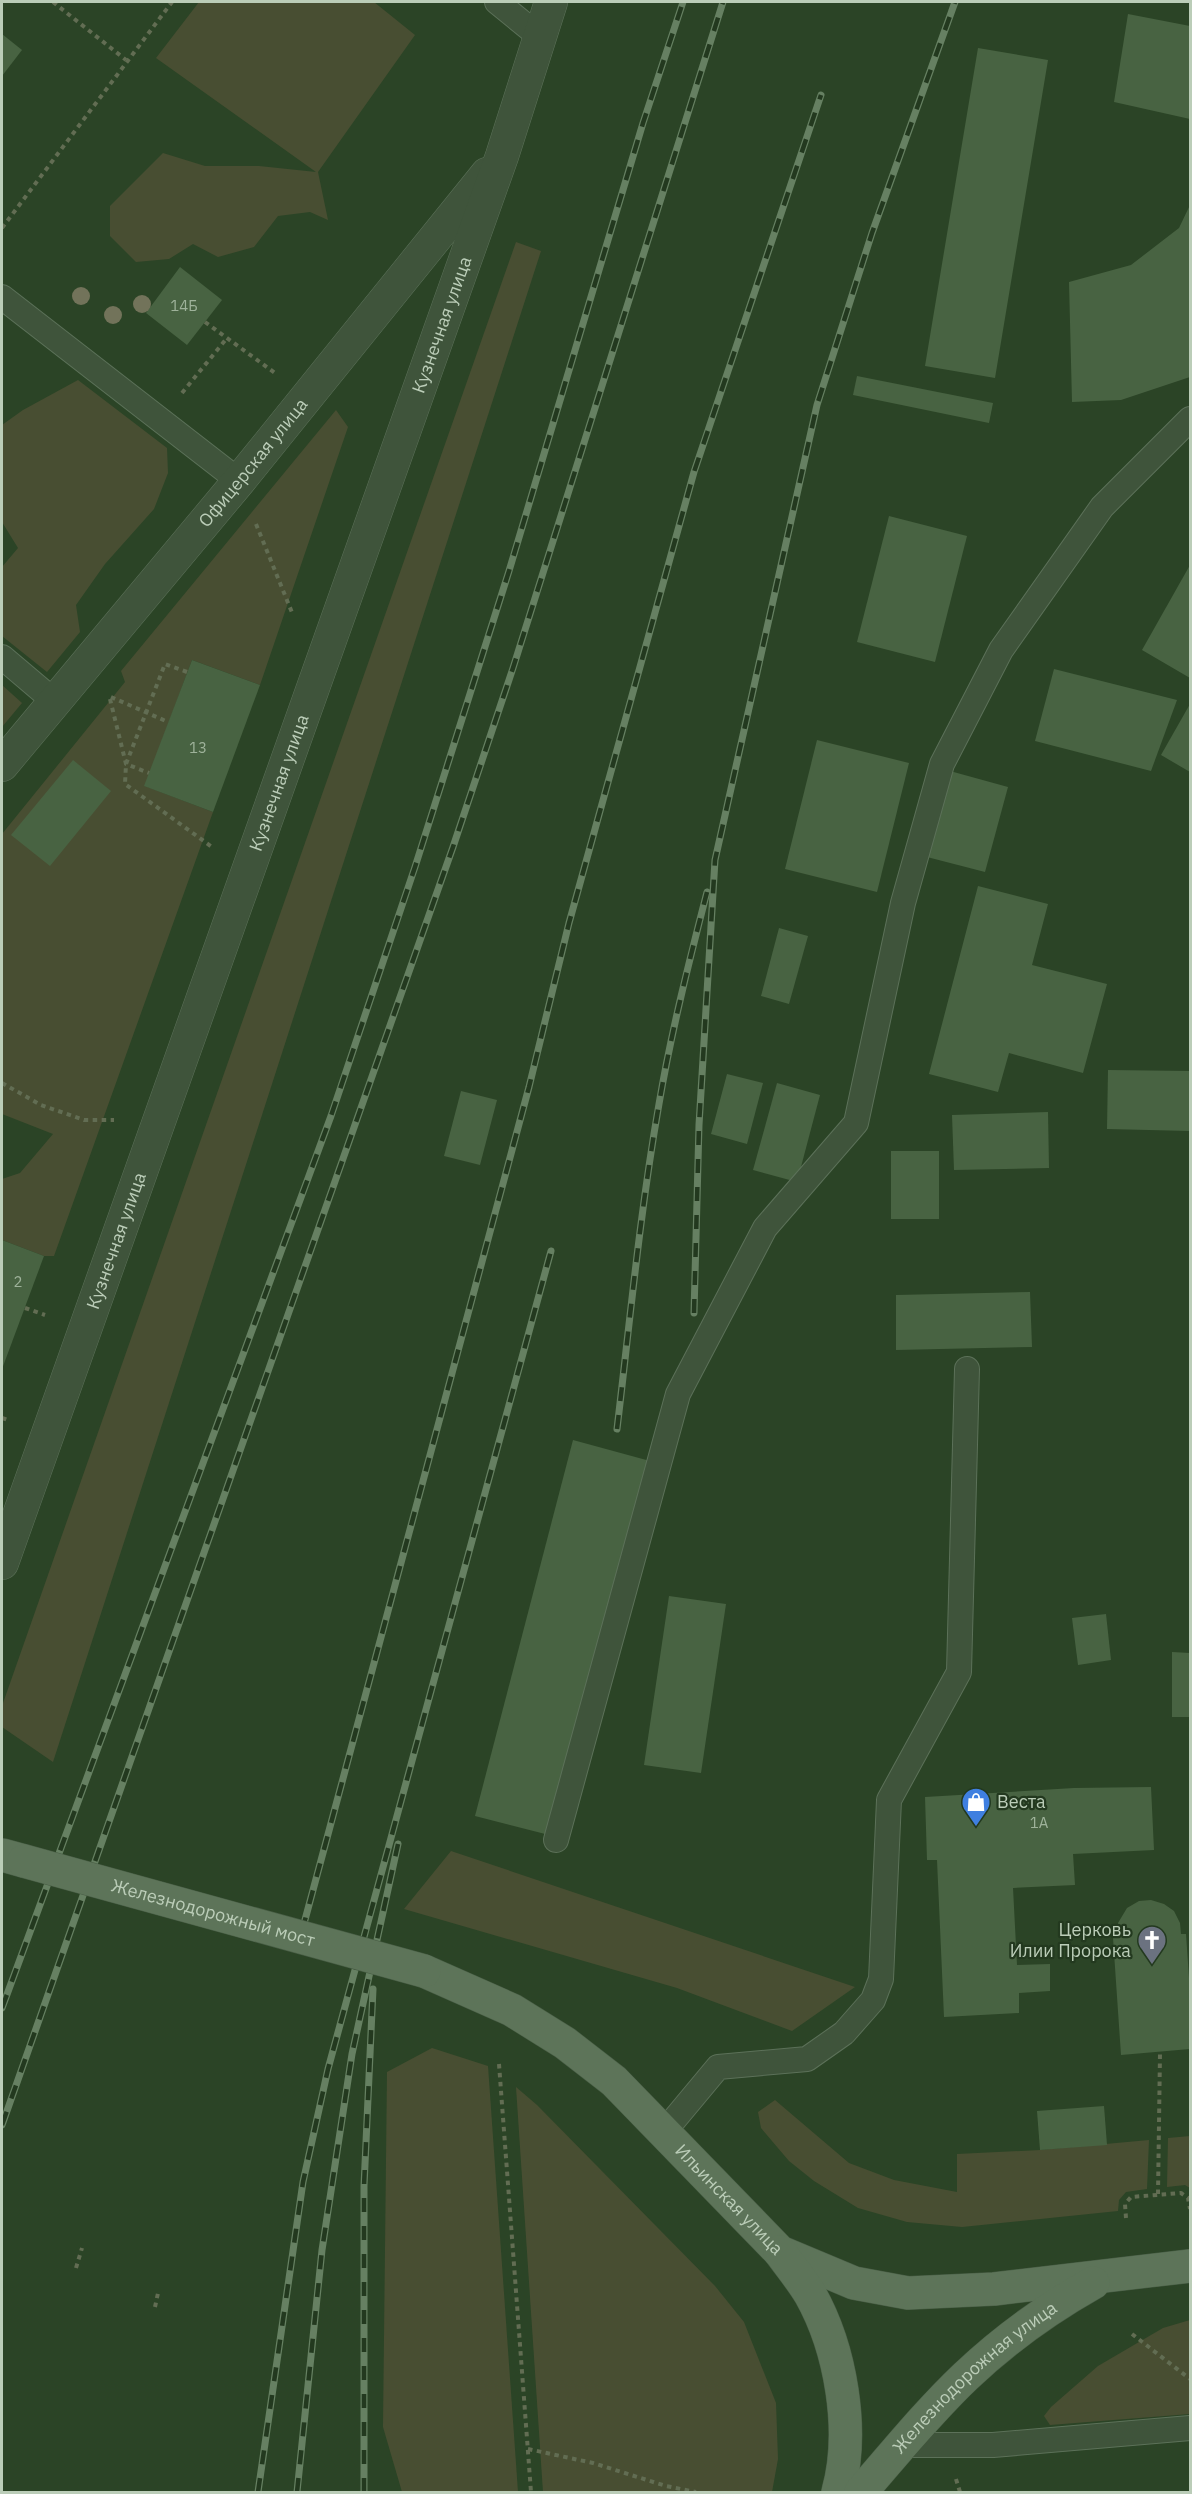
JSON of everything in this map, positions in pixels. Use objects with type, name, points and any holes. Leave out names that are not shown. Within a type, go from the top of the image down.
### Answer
[{"type":"main road","name":"Железнодорожный мост","points":[[2,1855],[424,1971]]},
{"type":"main road","name":"Ильинская улица","points":[[424,1971],[512,2010],[565,2043],[614,2081],[780,2252],[854,2283],[908,2293],[994,2289],[1191,2266]]},
{"type":"main road","points":[[780,2252],[810,2294],[830,2342],[841,2382],[845,2426],[842,2479],[838,2493]]},
{"type":"main road","name":"Железнодорожная улица","points":[[861,2493],[967,2375],[1020,2330],[1068,2297],[1102,2278]]},
{"type":"street","name":"Кузнечная улица","points":[[2,1563],[502,156],[551,2]]},
{"type":"street","name":"Офицерская улица","points":[[2,765],[239,481],[502,156]]},
{"type":"lane","points":[[497,2],[540,37]]},
{"type":"lane","points":[[2,297],[239,481]]},
{"type":"lane","points":[[556,1840],[678,1394],[765,1228],[856,1123],[903,903],[942,764],[1001,650],[1102,507],[1191,419]]},
{"type":"lane","points":[[2,657],[54,700]]},
{"type":"lane","points":[[663,2133],[718,2067],[807,2059],[844,2033],[873,2000],[881,1979],[889,1800],[959,1672],[967,1369]]},
{"type":"lane","points":[[902,2445],[993,2445],[1191,2428]]},
{"type":"path","points":[[53,2],[126,60]]},
{"type":"path","points":[[2,228],[126,60],[172,2]]},
{"type":"path","points":[[205,322],[280,377]]},
{"type":"path","points":[[161,419],[227,338]]},
{"type":"path","points":[[239,481],[293,615]]},
{"type":"path","points":[[126,764],[165,664],[186,672]]},
{"type":"path","points":[[109,696],[126,764],[125,784],[212,847]]},
{"type":"path","points":[[153,716],[168,722]]},
{"type":"path","points":[[126,764],[149,773]]},
{"type":"path","points":[[2,1083],[41,1105],[84,1120],[114,1120]]},
{"type":"path","points":[[25,1308],[45,1315]]},
{"type":"path","points":[[2,1418],[8,1420]]},
{"type":"path","points":[[1158,2194],[1160,2052]]},
{"type":"path","points":[[499,2064],[531,2493]]},
{"type":"path","points":[[1126,2218],[1125,2204],[1131,2197],[1181,2193],[1188,2198],[1190,2209]]},
{"type":"path","points":[[76,2268],[82,2248]]},
{"type":"path","points":[[156,2307],[159,2292]]},
{"type":"path","points":[[1132,2334],[1191,2379]]},
{"type":"path","points":[[528,2449],[593,2463],[696,2493]]},
{"type":"green space","points":[[199,2],[374,2],[415,35],[318,172],[328,220],[310,212],[278,216],[254,247],[218,257],[193,244],[169,259],[136,262],[110,236],[110,206],[163,153],[205,166],[259,166],[316,172],[156,58]]},
{"type":"green space","points":[[516,242],[541,251],[53,1762],[2,1727],[2,1706]]},
{"type":"green space","points":[[78,380],[167,448],[168,473],[154,509],[105,564],[76,605],[80,632],[47,672],[2,636],[2,567],[18,548],[2,522],[2,425],[23,410]]},
{"type":"green space","points":[[336,410],[348,427],[260,685],[192,660],[145,786],[213,812],[54,1256],[44,1256],[2,1240],[2,1179],[20,1173],[53,1134],[2,1114],[2,834],[125,682],[121,671]]},
{"type":"green space","points":[[2,685],[22,703],[2,727]]},
{"type":"green space","points":[[451,1851],[855,1987],[792,2031],[677,1988],[404,1909]]},
{"type":"green space","points":[[432,2048],[488,2066],[518,2492],[402,2492],[383,2427],[387,2072]]},
{"type":"green space","points":[[516,2087],[537,2105],[715,2286],[744,2322],[776,2403],[778,2459],[772,2492],[543,2492]]},
{"type":"green space","points":[[775,2100],[849,2163],[894,2180],[957,2192],[957,2154],[1040,2150],[1149,2140],[1147,2189],[1126,2192],[1119,2200],[1118,2211],[962,2227],[907,2222],[858,2208],[814,2181],[789,2161],[761,2128],[758,2112]]},
{"type":"green space","points":[[1190,2136],[1190,2188],[1185,2185],[1167,2187],[1168,2138]]},
{"type":"green space","points":[[1190,2320],[1190,2414],[1050,2425],[1044,2416],[1051,2407],[1098,2366],[1163,2328]]},
{"type":"building","points":[[1128,14],[1190,26],[1190,119],[1114,102]]},
{"type":"building","points":[[2,34],[22,50],[2,76]]},
{"type":"building","points":[[978,48],[1048,60],[995,378],[925,366]]},
{"type":"building","points":[[1190,205],[1190,377],[1121,400],[1072,402],[1069,282],[1131,265],[1179,228]]},
{"type":"building","points":[[180,267],[222,300],[187,345],[146,313]]},
{"type":"building","points":[[857,376],[993,403],[989,423],[853,395]]},
{"type":"building","points":[[889,516],[967,536],[935,662],[857,642]]},
{"type":"building","points":[[1190,565],[1190,678],[1142,650]]},
{"type":"building","points":[[192,660],[260,685],[213,812],[144,786]]},
{"type":"building","points":[[1054,669],[1177,700],[1151,771],[1035,741]]},
{"type":"building","points":[[1190,704],[1190,772],[1161,755]]},
{"type":"building","points":[[817,740],[909,763],[877,892],[785,869]]},
{"type":"building","points":[[73,760],[111,791],[50,866],[11,835]]},
{"type":"building","points":[[950,771],[1008,787],[985,872],[927,857]]},
{"type":"building","points":[[978,886],[1048,904],[1032,965],[1107,984],[1083,1073],[1009,1053],[998,1092],[929,1074]]},
{"type":"building","points":[[779,928],[808,936],[789,1004],[761,996]]},
{"type":"building","points":[[1108,1070],[1190,1071],[1190,1131],[1107,1129]]},
{"type":"building","points":[[727,1074],[763,1083],[747,1144],[711,1134]]},
{"type":"building","points":[[777,1083],[820,1095],[797,1182],[753,1170]]},
{"type":"building","points":[[461,1091],[497,1100],[480,1165],[444,1156]]},
{"type":"building","points":[[1048,1112],[1049,1168],[954,1170],[952,1115]]},
{"type":"building","points":[[891,1151],[939,1151],[939,1219],[891,1219]]},
{"type":"building","points":[[2,1240],[44,1256],[2,1369]]},
{"type":"building","points":[[1030,1292],[1032,1347],[896,1350],[896,1295]]},
{"type":"building","points":[[573,1440],[650,1461],[553,1836],[475,1816]]},
{"type":"building","points":[[669,1596],[726,1604],[701,1773],[644,1765]]},
{"type":"building","points":[[1106,1614],[1111,1660],[1078,1665],[1072,1618]]},
{"type":"building","points":[[1172,1652],[1190,1653],[1190,1717],[1172,1717]]},
{"type":"building","points":[[1151,1787],[1154,1850],[1073,1854],[1075,1885],[1013,1888],[1017,1965],[1050,1964],[1050,1991],[1019,1993],[1019,2013],[944,2017],[937,1860],[927,1860],[925,1797],[1074,1788]]},
{"type":"building","name":"Церковь Илии Пророка","points":[[1151,1900],[1164,1904],[1174,1911],[1180,1923],[1181,1934],[1186,1934],[1190,1992],[1190,2049],[1121,2055],[1113,1938],[1117,1938],[1118,1923],[1127,1908],[1139,1901]]},
{"type":"building","points":[[1104,2106],[1107,2145],[1040,2150],[1037,2111]]},
{"type":"railway","points":[[2,2008],[331,1116],[415,867],[509,571],[643,123],[683,2]]},
{"type":"railway","points":[[2,2125],[453,847],[513,668],[723,2]]},
{"type":"railway","points":[[694,1313],[699,1125],[715,860],[817,405],[872,233],[955,2]]},
{"type":"railway","points":[[302,1931],[529,1087],[569,923],[694,472],[821,95]]},
{"type":"railway","points":[[617,1429],[652,1145],[675,1024],[707,892]]},
{"type":"railway","points":[[258,2492],[303,2182],[328,2069],[551,1251]]},
{"type":"railway","points":[[297,2492],[322,2250],[352,2054],[398,1844]]},
{"type":"railway","points":[[364,2492],[364,2186],[373,1989]]},
{"type":"place","name":"Веста","points":[[976,1828]]},
{"type":"place","name":"Церковь Илии Пророка","points":[[1152,1966]]}]
